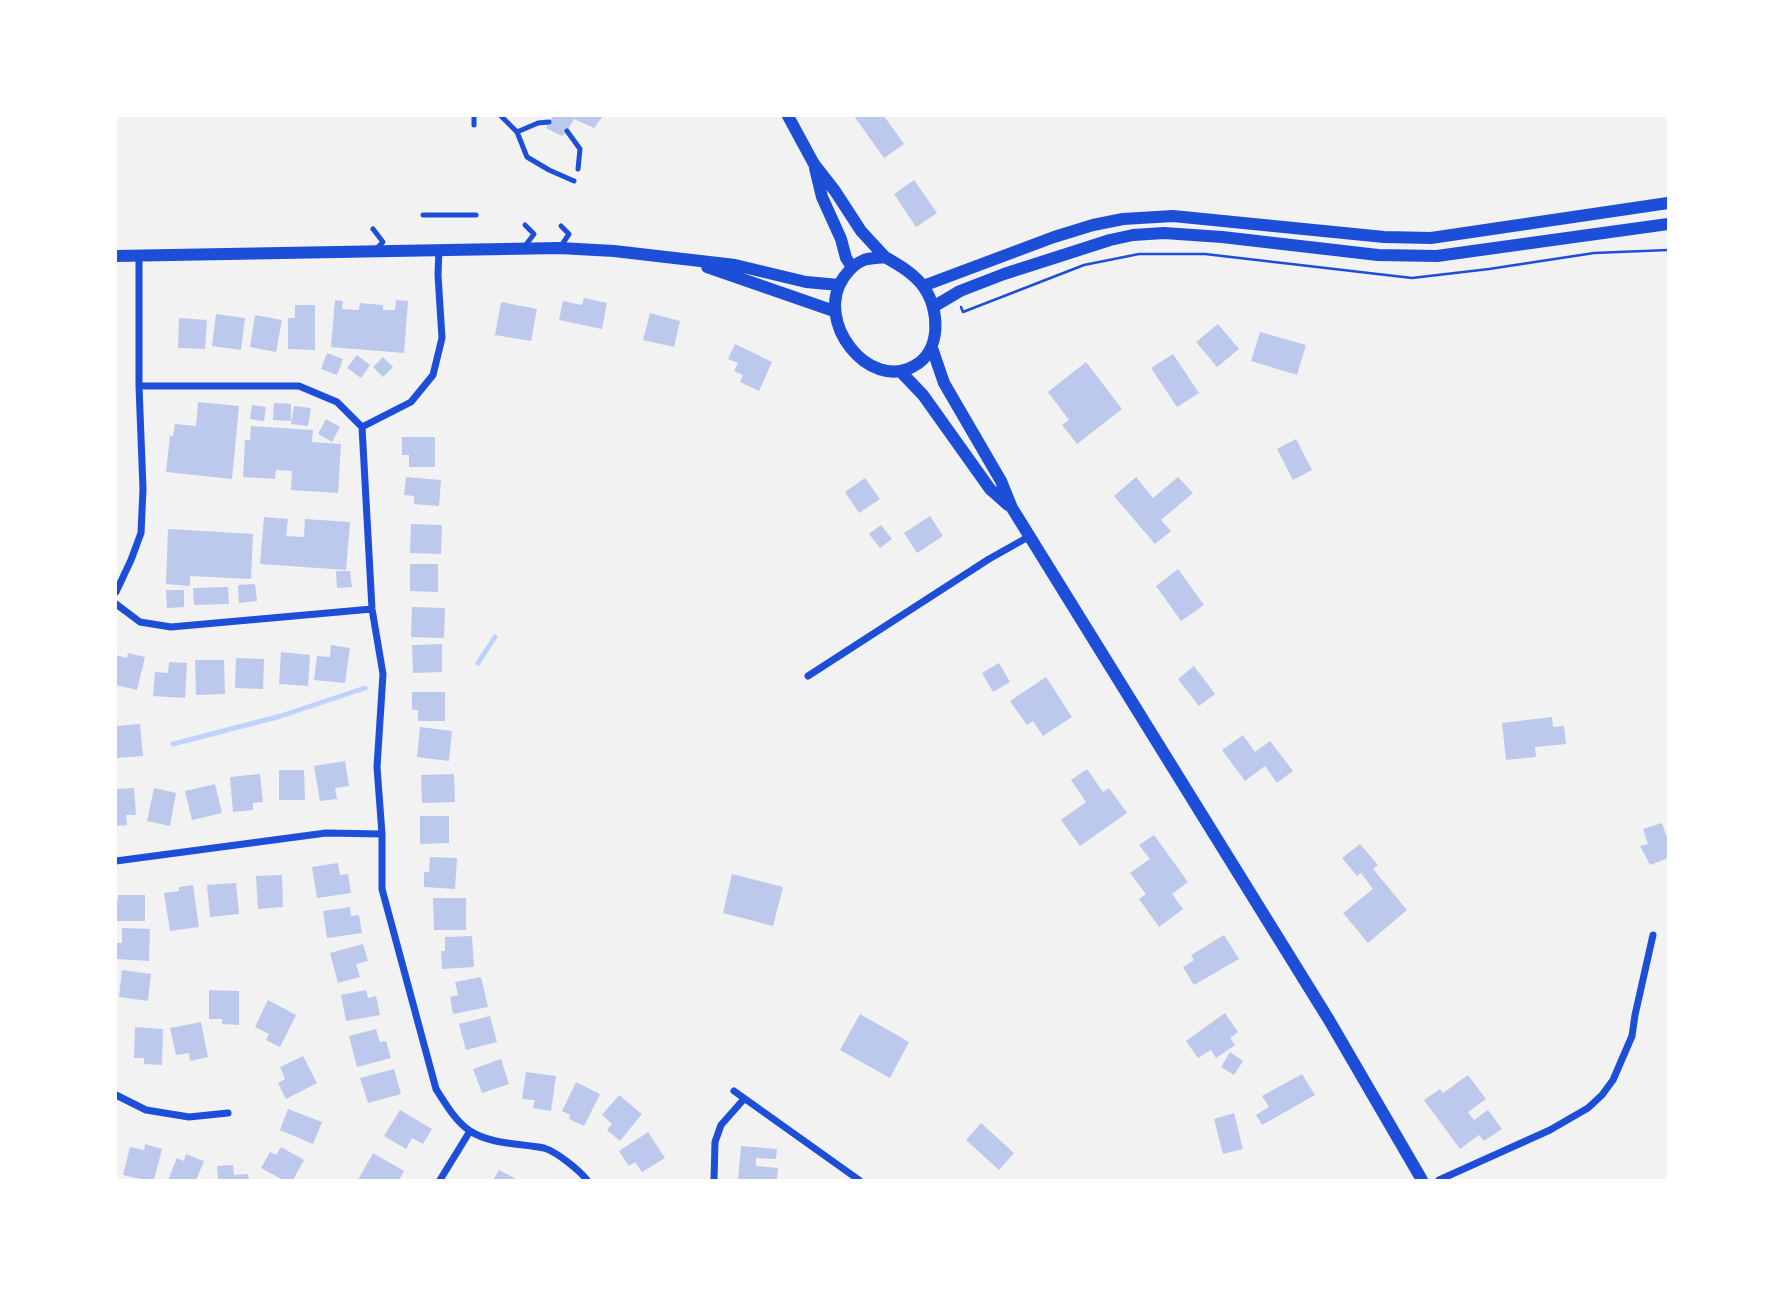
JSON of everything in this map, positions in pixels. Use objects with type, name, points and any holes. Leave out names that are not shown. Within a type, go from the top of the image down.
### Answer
[{"type":"street","points":[[788,116],[814,164],[861,231],[885,257],[904,267],[923,286],[933,307],[936,328],[932,348],[917,365],[901,372],[871,365],[856,355],[842,336],[834,311],[839,285],[852,267],[864,260],[885,257]]},
{"type":"street","points":[[814,164],[822,197],[852,267]]},
{"type":"street","points":[[923,286],[1054,237],[1123,219],[1173,216],[1384,237],[1431,238],[1668,203]]},
{"type":"street","points":[[933,307],[955,294],[1004,274],[1133,235],[1164,233],[1222,237],[1378,255],[1437,256],[1668,224]]},
{"type":"street","points":[[116,256],[559,248],[614,251],[735,265],[806,282],[839,285]]},
{"type":"street","points":[[362,427],[411,402],[433,375],[442,338],[439,249]]},
{"type":"street","points":[[116,592],[141,533],[143,488],[139,386],[139,255]]},
{"type":"street","points":[[687,259],[834,311]]},
{"type":"street","points":[[932,348],[944,383],[1001,481],[1012,508],[1329,1020],[1422,1181]]},
{"type":"street","points":[[901,372],[923,395],[990,489],[1012,508]]},
{"type":"street","points":[[139,386],[299,386],[337,402],[362,427],[372,610],[383,674],[377,767],[382,834],[382,888],[436,1089],[450,1111],[470,1130],[494,1141],[548,1149],[580,1171],[587,1181]]},
{"type":"street","points":[[808,676],[989,559],[1030,536]]},
{"type":"street","points":[[116,604],[140,622],[170,627],[372,610]]},
{"type":"street","points":[[116,860],[326,833],[382,834]]},
{"type":"street","points":[[1439,1181],[1550,1130],[1588,1108],[1602,1095],[1613,1080],[1632,1037],[1653,935]]},
{"type":"street","points":[[734,1091],[859,1181]]},
{"type":"street","points":[[116,1095],[146,1110],[189,1117],[228,1113]]},
{"type":"street","points":[[714,1181],[715,1142],[721,1125],[744,1099]]},
{"type":"street","points":[[440,1181],[470,1130]]},
{"type":"lane","points":[[474,116],[474,125]]},
{"type":"lane","points":[[501,116],[517,132],[527,158],[574,181]]},
{"type":"lane","points":[[517,132],[538,123],[549,122]]},
{"type":"lane","points":[[567,131],[580,149],[578,169]]},
{"type":"lane","points":[[423,215],[476,215]]},
{"type":"lane","points":[[524,248],[534,234],[525,225]]},
{"type":"lane","points":[[559,248],[569,234],[561,226]]},
{"type":"lane","points":[[373,229],[383,242],[374,250]]},
{"type":"path","points":[[955,294],[963,312],[1084,265],[1139,254],[1205,254],[1412,278],[1594,253],[1668,250]]},
{"type":"building","points":[[553,116],[603,116],[594,128],[574,119],[562,136],[546,128]]},
{"type":"building","points":[[854,116],[884,116],[904,144],[884,158]]},
{"type":"building","points":[[914,180],[937,213],[916,227],[894,194]]},
{"type":"building","points":[[584,298],[607,303],[602,329],[559,320],[563,301],[582,305]]},
{"type":"building","points":[[335,300],[343,301],[342,309],[359,310],[360,303],[383,305],[383,310],[395,310],[396,300],[408,301],[404,353],[331,347]]},
{"type":"building","points":[[501,302],[537,309],[531,341],[495,335]]},
{"type":"building","points":[[295,305],[315,305],[315,350],[288,349],[288,318],[295,318]]},
{"type":"building","points":[[650,313],[680,321],[674,347],[643,340]]},
{"type":"building","points":[[216,314],[245,318],[241,350],[212,346]]},
{"type":"building","points":[[255,315],[282,320],[276,352],[250,347]]},
{"type":"building","points":[[179,318],[207,320],[205,349],[178,348]]},
{"type":"building","points":[[1218,324],[1239,349],[1217,367],[1196,342]]},
{"type":"building","points":[[1260,332],[1306,345],[1297,375],[1251,361]]},
{"type":"building","points":[[735,344],[772,362],[759,391],[740,382],[743,375],[734,371],[738,363],[728,359]]},
{"type":"building","points":[[327,353],[343,359],[337,375],[321,369]]},
{"type":"building","points":[[1173,354],[1199,393],[1177,407],[1151,368]]},
{"type":"building","points":[[357,355],[370,365],[361,378],[347,368]]},
{"type":"building","points":[[383,357],[393,367],[383,377],[373,367]]},
{"type":"building","points":[[1086,362],[1122,409],[1077,444],[1062,425],[1069,420],[1048,392]]},
{"type":"building","points":[[198,402],[239,406],[232,479],[166,472],[170,436],[173,436],[175,424],[196,426]]},
{"type":"building","points":[[274,403],[291,404],[291,421],[273,420]]},
{"type":"building","points":[[252,405],[266,407],[264,421],[250,419]]},
{"type":"building","points":[[294,406],[311,408],[308,426],[291,424]]},
{"type":"building","points":[[326,419],[340,427],[332,442],[318,434]]},
{"type":"building","points":[[251,426],[313,430],[312,442],[341,444],[338,493],[291,490],[292,471],[276,470],[275,479],[243,477],[245,440],[250,440]]},
{"type":"building","points":[[402,437],[435,437],[435,467],[409,467],[409,455],[402,455]]},
{"type":"building","points":[[1296,439],[1312,470],[1293,480],[1277,449]]},
{"type":"building","points":[[406,477],[441,480],[439,506],[414,504],[414,496],[404,495]]},
{"type":"building","points":[[1136,477],[1153,498],[1178,477],[1193,493],[1161,520],[1171,531],[1155,544],[1114,496]]},
{"type":"building","points":[[865,478],[880,499],[859,513],[845,492]]},
{"type":"building","points":[[930,516],[943,536],[917,553],[904,533]]},
{"type":"building","points":[[264,517],[288,519],[286,536],[304,537],[305,519],[350,522],[346,570],[260,564]]},
{"type":"building","points":[[411,524],[442,525],[441,554],[410,553]]},
{"type":"building","points":[[881,525],[892,539],[880,548],[869,534]]},
{"type":"building","points":[[168,529],[253,534],[251,579],[190,576],[190,586],[166,584]]},
{"type":"building","points":[[410,564],[438,564],[438,592],[410,591]]},
{"type":"building","points":[[1178,569],[1204,605],[1181,621],[1156,586]]},
{"type":"building","points":[[336,571],[350,571],[352,587],[337,588]]},
{"type":"building","points":[[255,584],[257,601],[239,603],[238,585]]},
{"type":"building","points":[[228,587],[229,604],[194,605],[193,588]]},
{"type":"building","points":[[166,590],[184,590],[184,607],[167,608]]},
{"type":"building","points":[[412,607],[445,608],[444,638],[411,637]]},
{"type":"building","points":[[442,644],[442,672],[413,673],[412,645]]},
{"type":"building","points":[[331,645],[350,648],[345,683],[314,680],[317,656],[330,657]]},
{"type":"building","points":[[281,652],[310,655],[308,686],[279,684]]},
{"type":"building","points":[[128,653],[145,657],[137,690],[116,685],[116,655],[127,658]]},
{"type":"building","points":[[236,658],[264,659],[263,689],[235,688]]},
{"type":"building","points":[[195,660],[224,660],[225,694],[196,695]]},
{"type":"building","points":[[169,662],[187,663],[185,698],[153,696],[155,672],[168,673]]},
{"type":"building","points":[[999,663],[1010,682],[993,692],[982,673]]},
{"type":"building","points":[[1194,666],[1215,694],[1199,706],[1178,679]]},
{"type":"building","points":[[1046,677],[1072,717],[1043,736],[1033,721],[1027,725],[1010,701]]},
{"type":"building","points":[[412,692],[445,692],[445,721],[418,721],[418,710],[412,710]]},
{"type":"building","points":[[1552,717],[1553,727],[1564,726],[1566,744],[1535,747],[1536,757],[1506,760],[1502,723]]},
{"type":"building","points":[[140,724],[143,756],[116,758],[116,726]]},
{"type":"building","points":[[420,727],[452,731],[449,761],[417,757]]},
{"type":"building","points":[[1243,735],[1255,752],[1270,741],[1293,771],[1277,783],[1265,766],[1245,781],[1222,750]]},
{"type":"building","points":[[345,761],[349,786],[335,788],[337,799],[320,801],[314,766]]},
{"type":"building","points":[[1087,769],[1103,792],[1109,788],[1127,813],[1080,846],[1061,820],[1086,802],[1071,780]]},
{"type":"building","points":[[279,770],[304,770],[305,800],[279,800]]},
{"type":"building","points":[[260,774],[263,802],[253,803],[253,810],[233,812],[230,777]]},
{"type":"building","points":[[454,774],[455,802],[422,803],[421,775]]},
{"type":"building","points":[[215,784],[222,813],[192,820],[185,791]]},
{"type":"building","points":[[134,788],[136,815],[126,815],[127,825],[116,826],[116,789]]},
{"type":"building","points":[[154,788],[176,793],[170,826],[147,821]]},
{"type":"building","points":[[420,816],[449,816],[449,843],[420,844]]},
{"type":"building","points":[[1662,823],[1668,837],[1668,858],[1650,865],[1640,846],[1648,844],[1643,829]]},
{"type":"building","points":[[1154,835],[1188,882],[1172,894],[1183,909],[1159,927],[1139,899],[1146,894],[1130,873],[1150,859],[1139,845]]},
{"type":"building","points":[[1360,844],[1378,865],[1373,869],[1407,910],[1368,943],[1343,913],[1373,889],[1361,873],[1357,876],[1342,858]]},
{"type":"building","points":[[430,857],[457,858],[455,889],[424,887],[424,872],[429,872]]},
{"type":"building","points":[[338,863],[340,875],[348,874],[351,893],[317,898],[312,867]]},
{"type":"building","points":[[732,874],[783,887],[773,926],[723,913]]},
{"type":"building","points":[[282,875],[283,907],[258,909],[256,876]]},
{"type":"building","points":[[236,883],[239,914],[210,917],[207,885]]},
{"type":"building","points":[[193,885],[199,927],[170,931],[164,893]]},
{"type":"building","points":[[118,895],[145,895],[145,921],[116,921]]},
{"type":"building","points":[[433,898],[466,898],[466,930],[434,930]]},
{"type":"building","points":[[350,907],[351,916],[359,915],[362,933],[327,938],[323,911]]},
{"type":"building","points":[[122,928],[150,929],[149,961],[116,959],[116,943],[122,943]]},
{"type":"building","points":[[1224,935],[1239,959],[1194,985],[1183,967],[1194,960],[1191,955]]},
{"type":"building","points":[[472,936],[474,967],[442,969],[441,951],[445,951],[445,937]]},
{"type":"building","points":[[363,944],[368,961],[356,964],[360,977],[338,983],[330,953]]},
{"type":"building","points":[[122,970],[151,974],[148,1001],[119,997]]},
{"type":"building","points":[[481,977],[488,1007],[453,1014],[450,997],[458,995],[455,982]]},
{"type":"building","points":[[209,990],[239,991],[239,1025],[222,1024],[222,1019],[209,1019]]},
{"type":"building","points":[[366,990],[368,998],[376,996],[380,1015],[346,1021],[341,995]]},
{"type":"building","points":[[268,1000],[296,1015],[280,1047],[266,1040],[269,1034],[255,1027]]},
{"type":"building","points":[[1225,1013],[1238,1032],[1230,1038],[1235,1045],[1216,1058],[1211,1050],[1198,1058],[1186,1041]]},
{"type":"building","points":[[860,1014],[909,1042],[890,1078],[840,1050]]},
{"type":"building","points":[[490,1016],[497,1042],[466,1050],[459,1024]]},
{"type":"building","points":[[201,1022],[208,1057],[190,1061],[189,1053],[176,1055],[170,1028]]},
{"type":"building","points":[[135,1027],[163,1029],[162,1065],[144,1064],[144,1058],[134,1058]]},
{"type":"building","points":[[376,1029],[380,1042],[386,1041],[391,1058],[357,1067],[349,1036]]},
{"type":"building","points":[[1230,1052],[1243,1061],[1234,1075],[1221,1067]]},
{"type":"building","points":[[303,1056],[317,1083],[286,1099],[278,1083],[285,1079],[280,1067]]},
{"type":"building","points":[[501,1059],[509,1084],[482,1093],[473,1069]]},
{"type":"building","points":[[394,1069],[401,1094],[368,1103],[360,1078]]},
{"type":"building","points":[[526,1072],[556,1076],[551,1111],[533,1108],[535,1100],[522,1099]]},
{"type":"building","points":[[1302,1074],[1315,1095],[1262,1125],[1256,1115],[1269,1107],[1262,1096]]},
{"type":"building","points":[[1468,1075],[1486,1099],[1468,1112],[1474,1120],[1488,1110],[1502,1129],[1484,1141],[1479,1135],[1460,1149],[1424,1100],[1440,1089],[1443,1093]]},
{"type":"building","points":[[576,1082],[600,1094],[584,1126],[569,1119],[570,1115],[562,1111]]},
{"type":"building","points":[[619,1095],[642,1114],[620,1141],[607,1130],[612,1124],[602,1115]]},
{"type":"building","points":[[288,1109],[322,1122],[313,1144],[280,1130]]},
{"type":"building","points":[[400,1110],[432,1129],[423,1144],[412,1138],[406,1149],[384,1136]]},
{"type":"building","points":[[1234,1113],[1243,1149],[1223,1154],[1214,1119]]},
{"type":"building","points":[[981,1123],[1014,1153],[999,1170],[966,1140]]},
{"type":"building","points":[[648,1132],[665,1158],[642,1172],[635,1162],[629,1166],[619,1151]]},
{"type":"building","points":[[145,1144],[162,1149],[154,1180],[123,1175],[130,1147],[144,1150]]},
{"type":"building","points":[[741,1146],[777,1149],[776,1159],[756,1158],[756,1166],[778,1168],[777,1180],[738,1180]]},
{"type":"building","points":[[281,1147],[304,1160],[293,1180],[283,1180],[261,1168],[270,1152],[276,1155]]},
{"type":"building","points":[[373,1153],[404,1171],[399,1180],[358,1180]]},
{"type":"building","points":[[186,1154],[204,1161],[196,1180],[168,1180],[177,1158],[184,1161]]},
{"type":"building","points":[[233,1165],[234,1175],[248,1174],[249,1180],[218,1180],[217,1166]]},
{"type":"building","points":[[499,1170],[518,1180],[493,1180]]},
{"type":"waterway","points":[[478,663],[495,637]]},
{"type":"waterway","points":[[173,744],[281,716],[365,688]]}]
